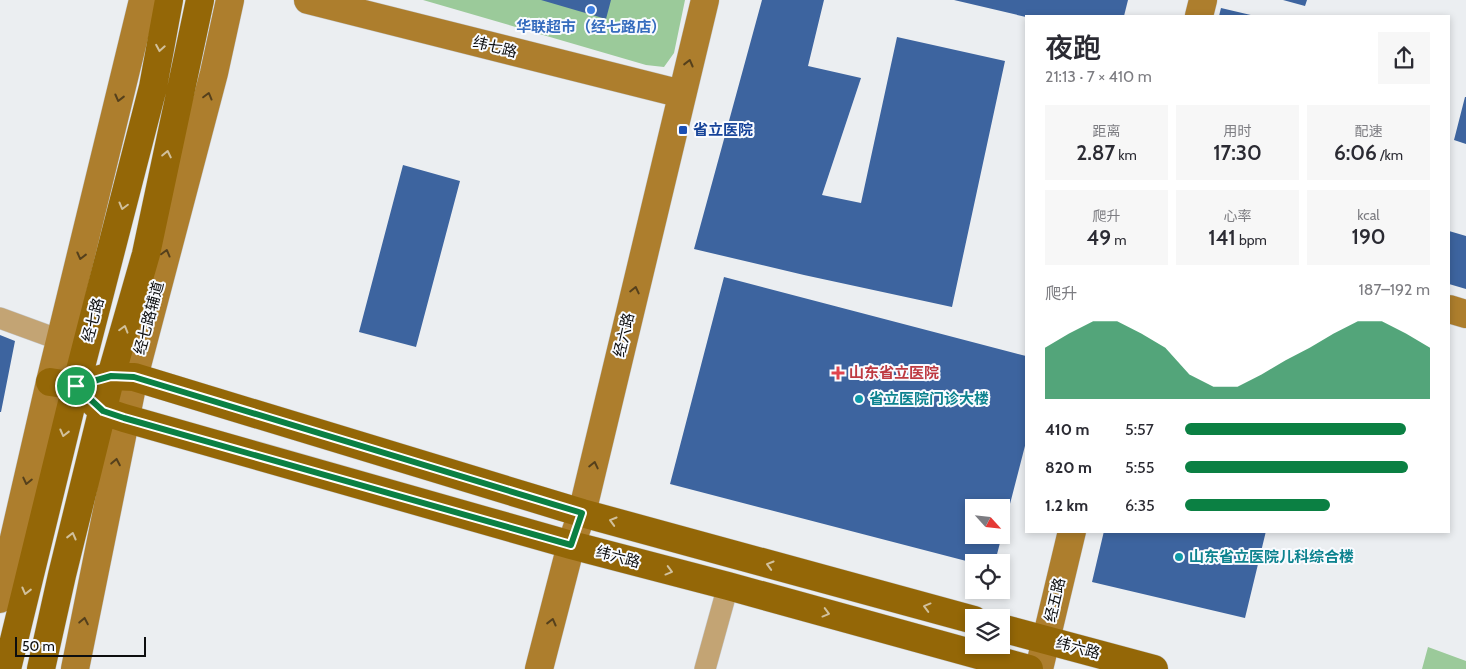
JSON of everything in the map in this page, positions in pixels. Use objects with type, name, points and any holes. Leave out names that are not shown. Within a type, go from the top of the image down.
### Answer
[{"type":"main road","name":"经七路","points":[[7,669],[63,384],[153,87],[169,0]]},
{"type":"main road","points":[[41,669],[62,576],[114,415],[200,0]]},
{"type":"main road","points":[[63,384],[122,377],[582,513],[965,618]]},
{"type":"main road","name":"纬六路","points":[[63,384],[114,415],[571,545],[1029,669]]},
{"type":"main road","name":"纬六路","points":[[1010,630],[1154,669]]},
{"type":"street","points":[[0,599],[63,384],[60,340],[143,0]]},
{"type":"street","name":"经七路辅道","points":[[122,377],[214,73],[230,0]]},
{"type":"street","name":"纬七路","points":[[308,0],[682,94]]},
{"type":"street","name":"经六路","points":[[539,669],[571,545],[582,513],[705,0]]},
{"type":"street","points":[[1199,15],[1203,0]]},
{"type":"street","points":[[1450,309],[1466,314]]},
{"type":"street","points":[[0,318],[60,340]]},
{"type":"street","points":[[75,669],[114,415]]},
{"type":"street","name":"经五路","points":[[1039,669],[1072,533]]},
{"type":"street","points":[[705,669],[728,586]]},
{"type":"green space","points":[[423,0],[685,0],[674,53],[664,67],[646,65]]},
{"type":"green space","points":[[1428,647],[1466,661],[1466,669],[1422,669]]},
{"type":"building","name":"华联超市（经七路店）","points":[[541,0],[611,0],[606,19]]},
{"type":"building","points":[[762,0],[824,0],[808,66],[861,78],[822,195],[861,203],[897,37],[1005,61],[952,307],[694,249]]},
{"type":"building","points":[[954,0],[1128,0],[1124,15],[1025,15],[1025,17]]},
{"type":"building","points":[[1283,0],[1307,0],[1305,6]]},
{"type":"building","points":[[1221,8],[1251,15],[1219,15]]},
{"type":"building","points":[[1466,97],[1466,144],[1454,140]]},
{"type":"building","points":[[403,165],[460,181],[416,347],[359,332]]},
{"type":"building","points":[[1450,231],[1466,236],[1466,289],[1450,284]]},
{"type":"building","name":"省立医院门诊大楼","points":[[724,277],[1025,356],[1025,446],[1010,504],[1010,499],[965,499],[965,544],[1000,544],[997,554],[965,554],[965,561],[670,484]]},
{"type":"building","points":[[0,335],[15,341],[1,412],[0,412]]},
{"type":"building","name":"山东省立医院儿科综合楼","points":[[1104,533],[1266,533],[1245,618],[1092,582]]},
{"type":"place","name":"华联超市（经七路店）","points":[[591,10]]},
{"type":"place","name":"省立医院","points":[[683,130]]},
{"type":"place","name":"山东省立医院","points":[[838,373]]},
{"type":"place","name":"省立医院门诊大楼","points":[[859,399]]},
{"type":"place","name":"山东省立医院儿科综合楼","points":[[1179,557]]},
{"type":"route","points":[[111,376],[134,377],[582,513],[571,545],[124,418],[103,411],[76,386],[111,376]]}]
